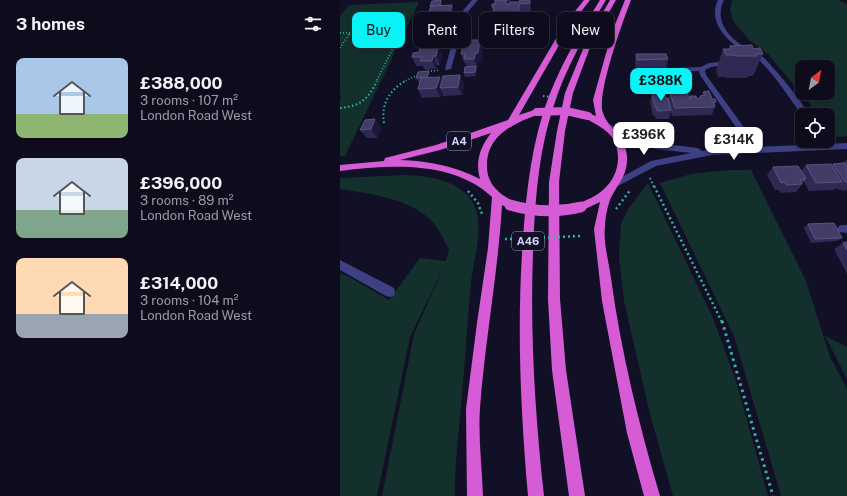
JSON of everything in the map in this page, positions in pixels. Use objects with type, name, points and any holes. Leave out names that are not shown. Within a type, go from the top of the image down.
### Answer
[{"type":"highway","points":[[509,123],[568,25],[587,0]]},
{"type":"highway","name":"A46","points":[[536,496],[527,376],[525,297],[531,189],[543,129],[554,91],[569,58],[603,0]]},
{"type":"highway","name":"A46","points":[[577,496],[559,370],[554,299],[554,182],[560,131],[569,93],[588,42],[613,0]]},
{"type":"highway","points":[[606,125],[598,112],[598,100],[615,32],[628,0]]},
{"type":"highway","name":"A4","points":[[340,168],[382,164],[433,166],[456,172],[494,193],[510,205],[526,210],[544,213],[563,212],[581,207],[596,200],[612,187],[621,172],[624,160],[622,148],[617,137],[606,125],[588,116],[566,111],[537,112],[437,148],[366,165]]},
{"type":"highway","name":"A4","points":[[494,193],[483,175],[482,160],[484,150],[490,140],[509,123]]},
{"type":"highway","points":[[612,187],[601,216],[600,235],[608,301],[631,417],[652,496]]},
{"type":"highway","points":[[475,496],[473,409],[495,239],[494,193]]},
{"type":"street","points":[[448,69],[463,14],[475,0]]},
{"type":"street","points":[[722,0],[716,9],[716,18],[722,29],[740,46],[763,60],[801,108]]},
{"type":"street","points":[[637,71],[702,69],[709,65],[741,62]]},
{"type":"street","points":[[702,69],[703,75],[756,150]]},
{"type":"street","points":[[606,125],[656,146],[712,152]]},
{"type":"street","points":[[835,145],[847,146]]},
{"type":"street","points":[[612,187],[654,163],[712,152],[795,147]]},
{"type":"street","points":[[340,265],[390,292]]},
{"type":"path","points":[[340,33],[352,33]]},
{"type":"path","points":[[340,48],[349,33]]},
{"type":"path","points":[[340,108],[357,105],[370,95],[393,48]]},
{"type":"path","points":[[384,123],[381,112],[390,92],[396,86],[425,72],[448,69]]},
{"type":"path","points":[[644,180],[650,178],[724,326],[773,496]]},
{"type":"path","points":[[615,210],[629,191],[634,187]]},
{"type":"path","points":[[468,190],[478,203],[484,219]]},
{"type":"path","points":[[495,239],[600,235]]},
{"type":"green space","points":[[732,0],[838,0],[847,4],[847,136],[836,137],[835,136],[835,108],[813,108],[806,100],[835,100],[835,60],[795,60],[795,86],[768,54],[750,41],[733,21],[730,10]]},
{"type":"green space","points":[[419,2],[405,31],[405,12],[352,12],[352,48],[397,48],[345,156],[340,156],[340,16],[349,5]]},
{"type":"green space","points":[[728,170],[751,170],[806,281],[830,357],[847,389],[847,496],[781,496],[734,336],[660,183],[691,174]]},
{"type":"green space","points":[[405,175],[434,178],[453,185],[462,190],[469,197],[477,214],[478,234],[472,274],[456,462],[455,496],[382,496],[414,334],[446,262],[410,337],[377,496],[340,496],[340,273],[389,300],[420,258],[446,261],[449,250],[436,226],[417,210],[392,199],[340,189],[340,178]]},
{"type":"green space","points":[[648,183],[713,318],[737,384],[768,496],[673,496],[650,414],[624,301],[619,257],[621,224],[629,208]]},
{"type":"green space","points":[[825,336],[847,347],[847,379]]},
{"type":"building","points":[[441,0],[440,5],[430,6],[432,1]]},
{"type":"building","points":[[495,0],[506,0],[506,4],[510,4],[510,2],[519,2],[520,0],[530,0],[530,3],[519,4],[519,11],[493,12],[494,7],[492,7],[492,4],[495,4]]},
{"type":"building","points":[[452,5],[450,12],[429,12],[431,6]]},
{"type":"building","points":[[471,40],[479,40],[478,53],[475,54],[474,59],[464,59],[465,54],[461,54],[462,48],[471,48]]},
{"type":"building","points":[[752,45],[753,49],[760,48],[763,54],[756,54],[757,56],[726,55],[723,49],[731,49],[730,46]]},
{"type":"building","points":[[421,48],[438,48],[436,56],[433,56],[432,61],[420,61],[422,57],[412,57],[413,53],[419,52]]},
{"type":"building","points":[[636,54],[666,54],[668,59],[637,60]]},
{"type":"building","points":[[476,66],[475,72],[464,73],[465,67]]},
{"type":"building","points":[[429,71],[427,77],[416,78],[418,72]]},
{"type":"building","points":[[460,75],[458,87],[440,88],[443,76]]},
{"type":"building","points":[[440,77],[436,88],[418,89],[421,78]]},
{"type":"building","points":[[709,91],[712,99],[715,99],[716,102],[713,102],[715,107],[675,108],[670,93],[687,93],[690,99],[690,96],[696,96],[697,99],[701,98],[700,96],[705,95],[703,92]]},
{"type":"building","points":[[660,92],[668,98],[671,110],[657,111],[652,94]]},
{"type":"building","points":[[375,119],[371,129],[360,130],[365,120]]},
{"type":"building","points":[[845,163],[847,167],[847,182],[845,182],[833,164]]},
{"type":"building","points":[[831,164],[842,182],[816,183],[806,165]]},
{"type":"building","points":[[798,166],[806,178],[804,178],[805,180],[800,180],[802,184],[786,185],[785,182],[781,183],[773,167]]},
{"type":"building","points":[[834,223],[842,238],[815,239],[808,224]]},
{"type":"building","points":[[847,242],[847,250],[843,243]]}]
